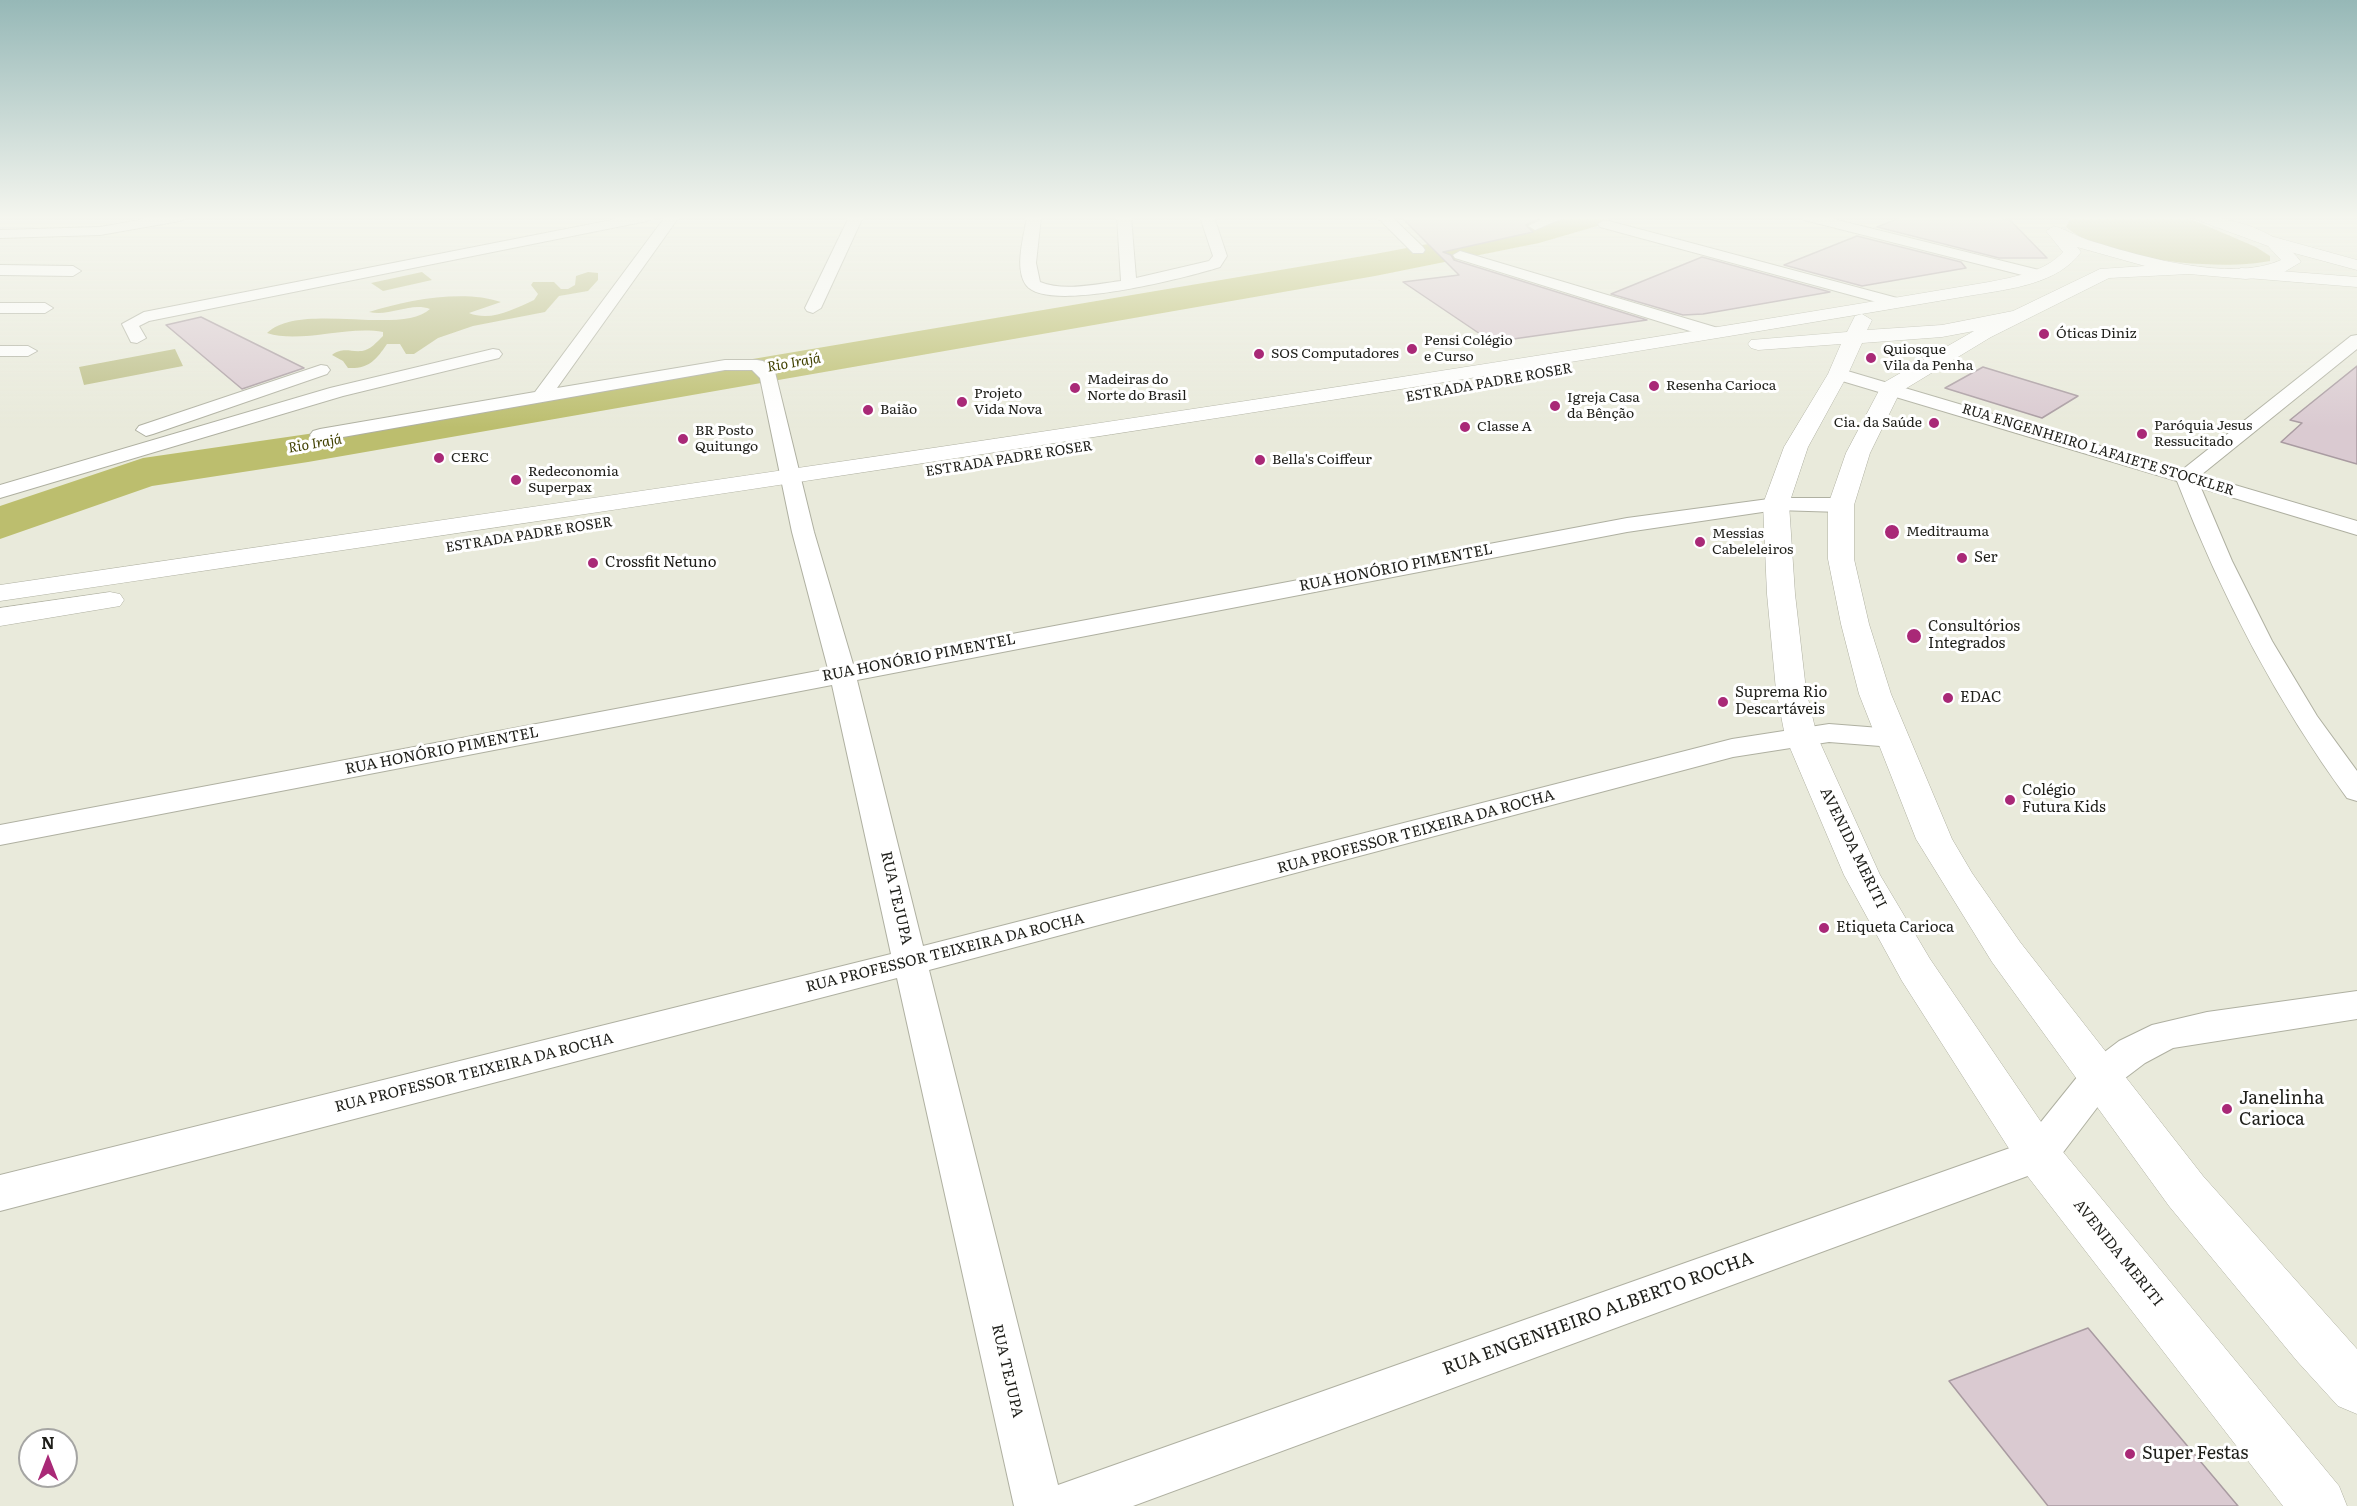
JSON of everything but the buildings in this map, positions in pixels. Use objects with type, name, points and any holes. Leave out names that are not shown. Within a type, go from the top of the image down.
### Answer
[{"type":"main road","points":[[1887,303],[1989,287]]},
{"type":"main road","points":[[2077,287],[1923,367],[1891,388],[1858,453],[1841,505],[1841,559],[1855,624],[1875,694],[1934,839],[1959,882],[2099,1077],[2193,1200],[2315,1343],[2357,1387]]},
{"type":"main road","name":"AVENIDA MERITI","points":[[1887,303],[1865,318],[1853,337],[1851,349],[1820,367],[1776,504],[1788,669],[1801,736],[1862,875],[1916,970],[2038,1155],[2319,1506]]},
{"type":"main road","name":"ESTRADA PADRE ROSER","points":[[0,593],[1369,404],[1679,350],[1715,339],[1887,303]]},
{"type":"main road","name":"ESTRADA PADRE ROSER","points":[[1715,339],[1853,337],[1942,331],[2019,316]]},
{"type":"main road","points":[[1715,339],[1772,352],[1820,367]]},
{"type":"main road","name":"ESTRADA PADRE ROSER","points":[[0,618],[793,484]]},
{"type":"street","points":[[137,338],[130,324],[144,317],[293,287]]},
{"type":"street","points":[[542,396],[621,287]]},
{"type":"street","points":[[813,308],[823,287]]},
{"type":"street","points":[[1039,287],[1049,292],[1073,293],[1106,287]]},
{"type":"street","points":[[1558,287],[1715,339]]},
{"type":"street","points":[[1831,287],[1887,303]]},
{"type":"street","points":[[0,308],[45,308]]},
{"type":"street","points":[[2357,340],[2186,477],[2239,604],[2274,672],[2357,791]]},
{"type":"street","points":[[0,351],[28,351]]},
{"type":"street","points":[[20,484],[347,388],[493,354]]},
{"type":"street","name":"RUA TEJUPA","points":[[320,435],[687,371],[739,364],[766,372],[803,532],[842,673],[1039,1506]]},
{"type":"street","name":"RUA ENGENHEIRO LAFAIETE STOCKLER","points":[[1820,367],[2357,528]]},
{"type":"street","points":[[0,492],[114,440],[321,370]]},
{"type":"street","name":"RUA HONÓRIO PIMENTEL","points":[[0,835],[1628,525],[1776,504],[1841,505]]},
{"type":"street","name":"RUA PROFESSOR TEIXEIRA DA ROCHA","points":[[0,1193],[911,962],[1732,748],[1801,736],[1829,734],[1893,738]]},
{"type":"street","points":[[2038,1155],[2099,1077],[2132,1052],[2165,1035],[2207,1026],[2357,1005]]},
{"type":"street","name":"RUA ENGENHEIRO ALBERTO ROCHA","points":[[1066,1506],[2038,1155]]},
{"type":"green space","points":[[377,287],[400,287],[383,291]]},
{"type":"green space","points":[[533,287],[591,287],[588,291],[559,296],[545,312],[473,326],[438,338],[414,354],[406,354],[400,344],[387,344],[367,365],[355,368],[348,368],[343,361],[332,355],[343,350],[368,349],[383,336],[383,332],[369,330],[309,336],[280,336],[267,333],[282,324],[302,320],[325,318],[397,320],[416,316],[430,309],[415,307],[385,313],[369,312],[417,300],[453,296],[486,298],[501,302],[469,313],[494,315],[534,300],[538,294]]},
{"type":"green space","points":[[175,349],[183,366],[84,385],[79,367]]},
{"type":"waterway","name":"Rio Irajá","points":[[0,523],[143,473],[308,448],[1245,287]]},
{"type":"place","name":"Óticas Diniz","points":[[2044,334]]},
{"type":"place","name":"Pensi Colégio e Curso","points":[[1412,349]]},
{"type":"place","name":"SOS Computadores","points":[[1259,354]]},
{"type":"place","name":"Quiosque Vila da Penha","points":[[1871,358]]},
{"type":"place","name":"Resenha Carioca","points":[[1654,386]]},
{"type":"place","name":"Madeiras do Norte do Brasil","points":[[1075,388]]},
{"type":"place","name":"Projeto Vida Nova","points":[[962,402]]},
{"type":"place","name":"Igreja Casa da Bênção","points":[[1555,406]]},
{"type":"place","name":"Baião","points":[[868,410]]},
{"type":"place","name":"Cia. da Saúde","points":[[1934,423]]},
{"type":"place","name":"Classe A","points":[[1465,427]]},
{"type":"place","name":"Paróquia Jesus Ressucitado","points":[[2142,434]]},
{"type":"place","name":"BR Posto Quitungo","points":[[683,439]]},
{"type":"place","name":"CERC","points":[[439,458]]},
{"type":"place","name":"Bella's Coiffeur","points":[[1260,460]]},
{"type":"place","name":"Redeconomia Superpax","points":[[516,480]]},
{"type":"place","name":"Meditrauma","points":[[1892,532]]},
{"type":"place","name":"Messias Cabeleleiros","points":[[1700,542]]},
{"type":"place","name":"Ser","points":[[1962,558]]},
{"type":"place","name":"Crossfit Netuno","points":[[593,563]]},
{"type":"place","name":"Consultórios Integrados","points":[[1914,636]]},
{"type":"place","name":"EDAC","points":[[1948,698]]},
{"type":"place","name":"Suprema Rio Descartáveis","points":[[1723,702]]},
{"type":"place","name":"Colégio Futura Kids","points":[[2010,800]]},
{"type":"place","name":"Etiqueta Carioca","points":[[1824,928]]},
{"type":"place","name":"Janelinha Carioca","points":[[2227,1109]]},
{"type":"place","name":"Super Festas","points":[[2130,1454]]}]
